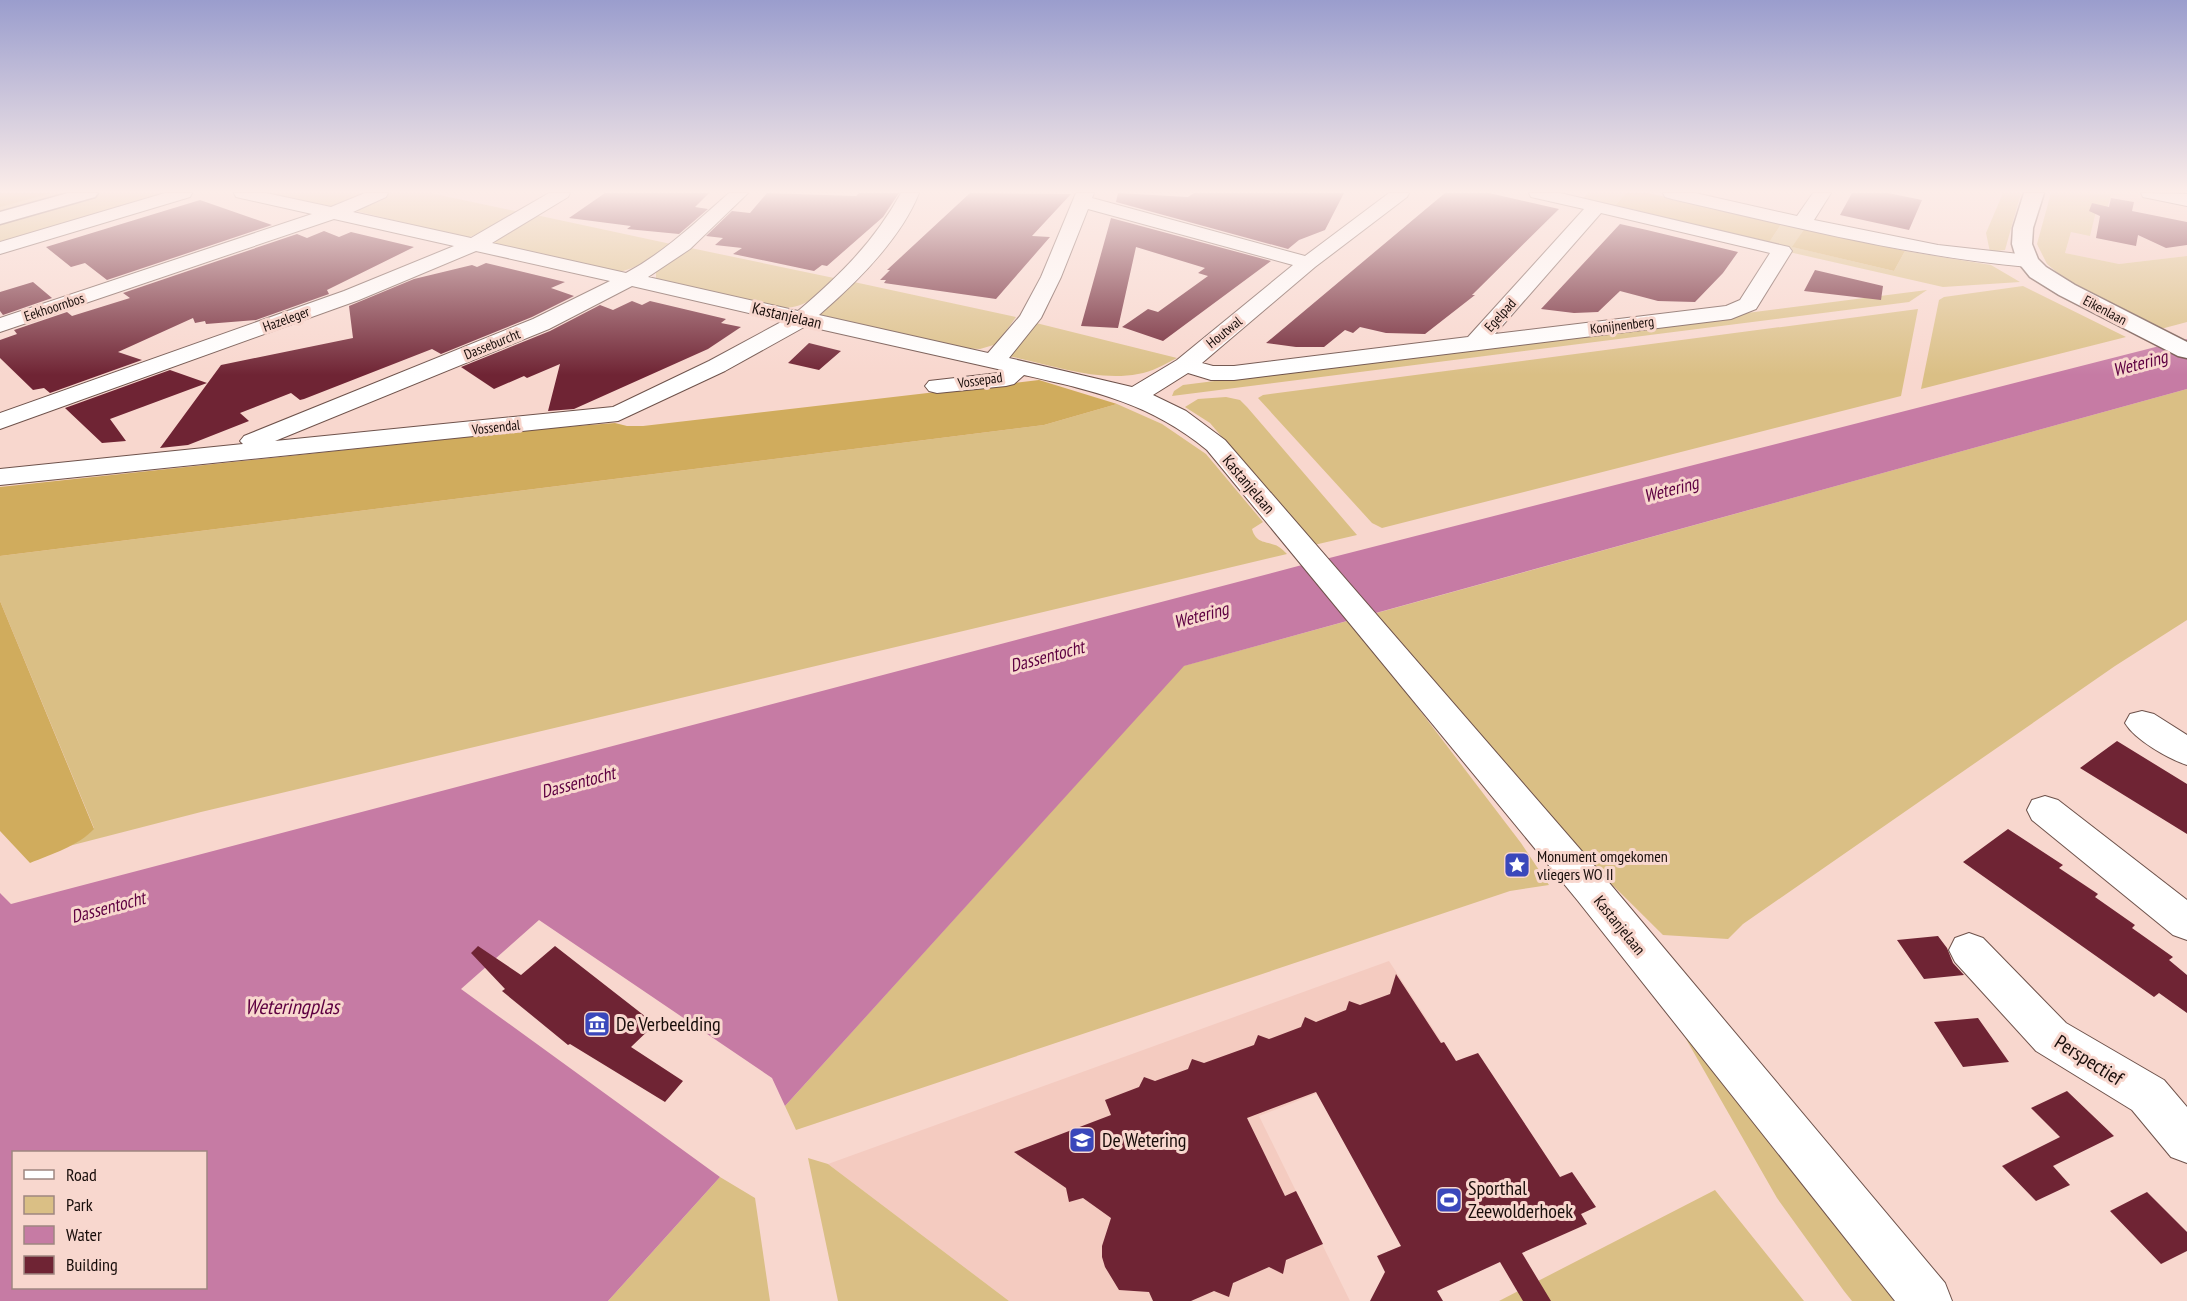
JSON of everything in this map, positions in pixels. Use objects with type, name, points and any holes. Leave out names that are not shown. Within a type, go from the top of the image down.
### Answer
[{"type":"street","name":"Eekhoornbos","points":[[0,325],[213,254]]},
{"type":"street","name":"Hazeleger","points":[[0,421],[387,283],[456,254]]},
{"type":"street","name":"Kastanjelaan","points":[[514,254],[1105,386],[1151,401],[1190,422],[1216,445],[1592,890],[1928,1301]]},
{"type":"street","name":"Dasseburcht","points":[[222,454],[542,324],[629,280],[670,254]]},
{"type":"street","name":"Vossendal","points":[[0,477],[618,414],[727,360],[802,318],[847,280],[868,254]]},
{"type":"street","points":[[994,361],[1030,318],[1061,254]]},
{"type":"street","points":[[1276,254],[1308,263]]},
{"type":"street","name":"Houtwal","points":[[1135,396],[1185,365],[1320,254]]},
{"type":"street","name":"Egelpad","points":[[1475,343],[1555,254]]},
{"type":"street","name":"Konijnenberg","points":[[1185,365],[1211,373],[1234,373],[1731,312],[1748,304],[1780,254]]},
{"type":"street","points":[[1955,254],[2028,261],[2025,254]]},
{"type":"street","name":"Eikenlaan","points":[[2028,261],[2038,272],[2067,290],[2187,351]]},
{"type":"street","name":"Vossepad","points":[[937,386],[1006,379],[1019,366]]},
{"type":"street","points":[[2142,723],[2187,752]]},
{"type":"street","points":[[2045,810],[2187,923]]},
{"type":"street","name":"Perspectief","points":[[1969,950],[2051,1038],[2148,1095],[2187,1141]]},
{"type":"shaded area","points":[[1821,254],[1904,254],[1894,271]]},
{"type":"shaded area","points":[[2069,254],[2187,254],[2187,256],[2119,264]]},
{"type":"shaded area","points":[[1039,380],[1117,404],[1044,425],[0,556],[0,487],[550,428],[615,423],[643,426]]},
{"type":"shaded area","points":[[0,601],[94,829],[73,845],[30,863],[0,831]]},
{"type":"shaded area","name":"De Wetering","points":[[1389,961],[1443,1044],[1259,1116],[1350,1301],[1009,1301],[828,1164]]},
{"type":"green space","points":[[540,254],[658,254],[647,261],[620,272]]},
{"type":"green space","points":[[678,254],[718,254],[834,278],[805,303],[783,308],[656,280],[656,271]]},
{"type":"green space","points":[[1797,254],[1821,254],[1894,271],[1904,254],[1922,254],[1991,265],[2020,282],[1943,287]]},
{"type":"green space","points":[[2042,254],[2069,254],[2119,264],[2187,256],[2187,322],[2157,330],[2066,280],[2047,264]]},
{"type":"green space","points":[[854,282],[1016,317],[997,344],[980,349],[959,348],[818,316],[818,313],[836,301]]},
{"type":"green space","points":[[2023,286],[2126,337],[1921,389],[1939,300],[1944,297]]},
{"type":"green space","points":[[1927,290],[1909,302],[1172,396],[1174,391],[1183,385]]},
{"type":"green space","points":[[1918,309],[1901,396],[1382,528],[1372,523],[1258,398],[1263,395]]},
{"type":"green space","points":[[1036,323],[1177,358],[1143,373],[1106,376],[1008,356]]},
{"type":"green space","points":[[2187,389],[2187,620],[2115,666],[1743,924],[1728,939],[1663,935],[1543,816],[1373,614]]},
{"type":"green space","points":[[1226,397],[1240,400],[1247,407],[1357,535],[1314,545],[1210,423],[1185,407],[1198,399]]},
{"type":"green space","points":[[1117,404],[1162,424],[1206,454],[1263,522],[1252,529],[1256,537],[1261,541],[1278,546],[1287,554],[201,812],[69,846],[94,828],[0,601],[0,556],[1044,425]]},
{"type":"green space","points":[[1351,620],[1521,843],[1549,885],[1510,891],[796,1130],[785,1106],[1183,666]]},
{"type":"green space","points":[[1666,1004],[1896,1294],[1893,1301],[1852,1301],[1844,1291],[1777,1198]]},
{"type":"green space","points":[[808,1158],[828,1164],[1009,1301],[838,1301]]},
{"type":"green space","points":[[720,1177],[755,1198],[770,1301],[608,1301]]},
{"type":"green space","points":[[1715,1190],[1804,1301],[1499,1301]]},
{"type":"water","name":"Weteringplas","points":[[2187,339],[2187,389],[1184,666],[785,1106],[772,1078],[539,920],[461,989],[720,1177],[608,1301],[0,1301],[0,893],[11,904],[1302,565]]},
{"type":"building","points":[[54,254],[186,254],[107,280],[85,263],[71,267]]},
{"type":"building","points":[[239,254],[400,254],[327,290],[329,294],[256,320],[206,324],[205,321],[195,323],[193,318],[118,352],[142,360],[50,393],[44,388],[33,390],[0,358],[0,340],[17,334],[14,330],[67,312],[72,316],[130,298],[123,293]]},
{"type":"building","points":[[733,254],[841,254],[827,266],[822,265],[814,271]]},
{"type":"building","points":[[905,254],[1035,254],[996,299],[884,283],[886,280],[880,280],[890,270],[887,270]]},
{"type":"building","points":[[1101,254],[1135,254],[1118,328],[1081,326]]},
{"type":"building","points":[[1158,254],[1244,254],[1271,261],[1163,341],[1122,327],[1148,309],[1158,312],[1208,276],[1198,273],[1205,268]]},
{"type":"building","points":[[1373,254],[1514,254],[1472,295],[1475,295],[1425,334],[1386,333],[1360,327],[1353,333],[1345,330],[1324,347],[1296,347],[1266,343]]},
{"type":"building","points":[[1592,254],[1737,254],[1723,273],[1695,302],[1658,301],[1620,291],[1598,312],[1574,313],[1541,309]]},
{"type":"building","points":[[486,263],[565,282],[551,288],[574,296],[532,317],[441,354],[432,349],[304,399],[300,400],[291,393],[240,413],[249,421],[188,445],[160,448],[221,365],[353,338],[349,306],[414,279],[472,265],[477,267]]},
{"type":"building","points":[[1815,270],[1883,286],[1881,300],[1804,291]]},
{"type":"building","points":[[33,282],[52,298],[3,315],[0,311],[0,292]]},
{"type":"building","points":[[632,301],[642,305],[650,301],[726,319],[721,323],[741,327],[708,349],[574,409],[548,411],[560,364],[494,389],[461,367],[550,331],[600,305],[613,310]]},
{"type":"building","points":[[809,343],[841,351],[819,370],[788,363]]},
{"type":"building","points":[[170,370],[207,383],[110,419],[126,441],[102,443],[65,408]]},
{"type":"building","points":[[2117,741],[2187,784],[2187,834],[2080,768]]},
{"type":"building","points":[[2008,829],[2063,865],[2059,868],[2098,894],[2095,897],[2135,925],[2132,928],[2173,957],[2169,960],[2187,975],[2187,1013],[2159,993],[2154,997],[1963,862]]},
{"type":"building","points":[[1938,936],[1947,948],[1953,963],[1964,975],[1924,979],[1897,940]]},
{"type":"building","name":"De Verbeelding","points":[[478,946],[521,975],[555,946],[655,1024],[631,1047],[683,1081],[665,1102],[570,1044],[568,1045],[502,991],[505,989],[471,953]]},
{"type":"building","points":[[1396,974],[1441,1043],[1444,1042],[1456,1061],[1478,1053],[1560,1177],[1572,1172],[1596,1207],[1581,1214],[1587,1224],[1522,1253],[1551,1301],[1523,1301],[1500,1262],[1437,1291],[1443,1301],[1370,1301],[1385,1272],[1377,1256],[1401,1246],[1316,1092],[1247,1118],[1285,1196],[1296,1191],[1323,1244],[1286,1260],[1283,1274],[1269,1267],[1233,1283],[1229,1297],[1214,1291],[1191,1301],[1153,1301],[1149,1292],[1119,1290],[1105,1267],[1102,1257],[1102,1246],[1111,1218],[1083,1198],[1069,1202],[1066,1188],[1014,1152],[1111,1115],[1105,1100],[1139,1087],[1144,1077],[1155,1081],[1188,1069],[1192,1059],[1204,1063],[1254,1045],[1258,1035],[1269,1039],[1301,1027],[1305,1017],[1316,1022],[1346,1010],[1349,1001],[1360,1005],[1390,994]]},
{"type":"building","points":[[1978,1018],[2009,1062],[1963,1067],[1934,1022]]},
{"type":"building","points":[[2067,1091],[2114,1136],[2053,1166],[2070,1185],[2036,1201],[2002,1166],[2060,1137],[2031,1108]]},
{"type":"building","points":[[2147,1192],[2187,1232],[2187,1251],[2161,1264],[2110,1211]]},
{"type":"place","name":"Monument omgekomen vliegers WO II","points":[[1517,865]]},
{"type":"place","name":"De Verbeelding","points":[[597,1024]]},
{"type":"place","name":"De Wetering","points":[[1082,1140]]},
{"type":"place","name":"Sporthal Zeewolderhoek","points":[[1449,1200]]},
{"type":"water label","name":"Wetering","points":[[2140,363]]},
{"type":"water label","name":"Wetering","points":[[1671,489]]},
{"type":"water label","name":"Wetering","points":[[1201,615]]},
{"type":"water label","name":"Dassentocht","points":[[1047,656]]},
{"type":"water label","name":"Dassentocht","points":[[578,782]]},
{"type":"water label","name":"Dassentocht","points":[[108,907]]}]
